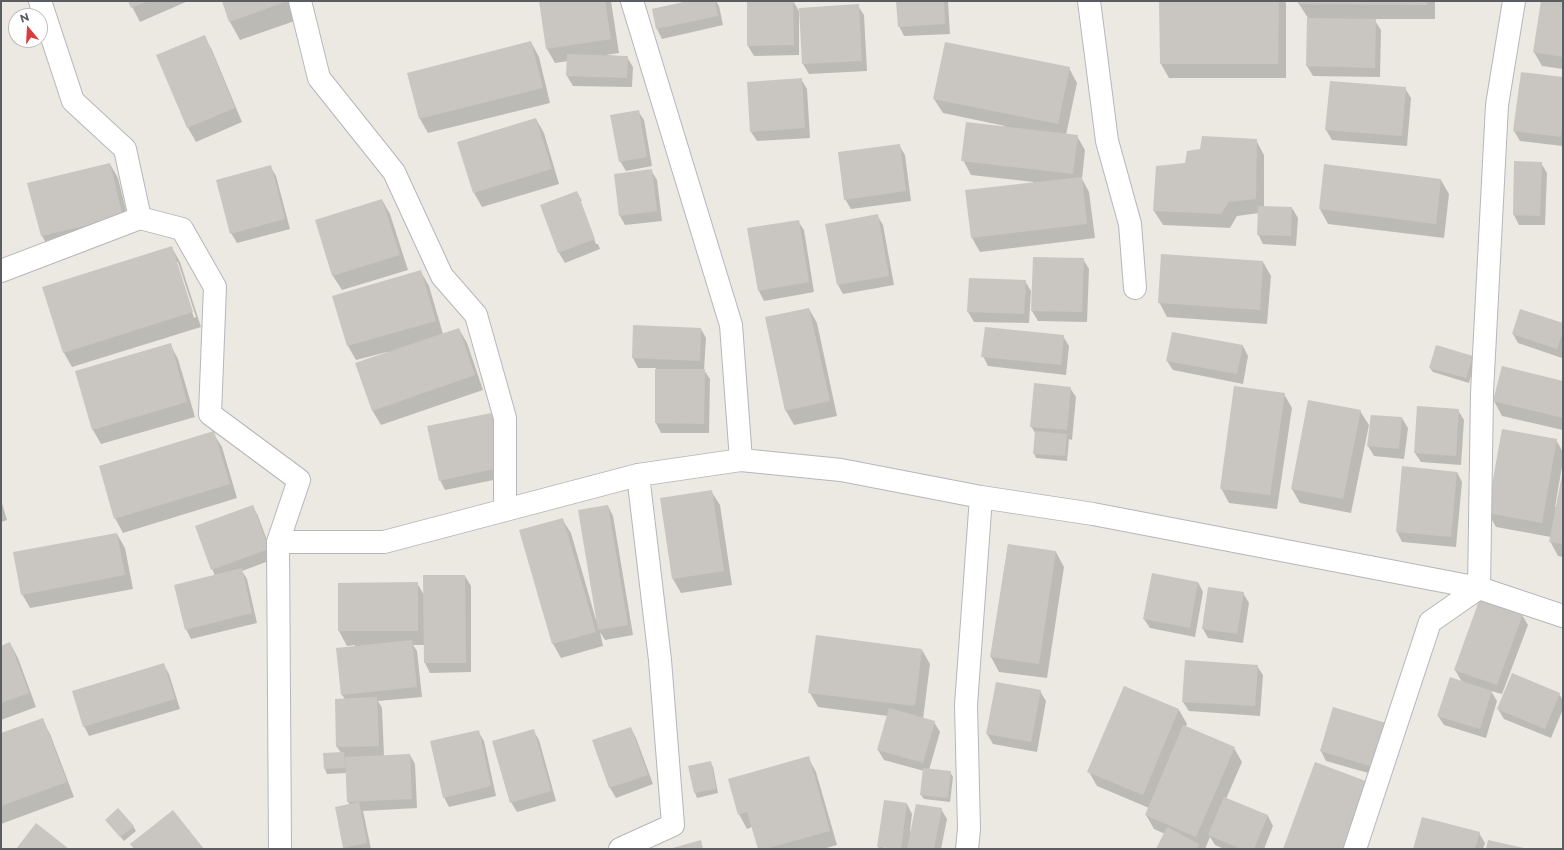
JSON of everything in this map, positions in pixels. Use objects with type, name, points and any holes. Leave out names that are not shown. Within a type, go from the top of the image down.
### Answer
[{"type":"street","points":[[40,1],[73,101],[125,149],[140,218]]},
{"type":"street","points":[[300,1],[319,78],[394,172],[442,276],[476,315],[505,418],[505,509]]},
{"type":"street","points":[[632,1],[731,325],[742,460]]},
{"type":"street","points":[[1090,1],[1107,141],[1130,224],[1135,288]]},
{"type":"street","points":[[1479,588],[1482,392],[1497,105],[1514,1]]},
{"type":"street","points":[[1,270],[140,218],[182,229],[215,287],[210,414],[299,480],[278,542],[280,849]]},
{"type":"street","points":[[278,542],[384,542],[638,475],[742,460],[841,470],[981,497],[1093,514],[1479,588],[1563,616]]},
{"type":"street","points":[[620,849],[673,825],[660,660],[638,475]]},
{"type":"street","points":[[967,849],[969,829],[966,705],[981,497]]},
{"type":"street","points":[[1355,849],[1430,622],[1479,588]]},
{"type":"building","points":[[128,1],[148,1],[131,8]]},
{"type":"building","points":[[222,1],[288,1],[229,22]]},
{"type":"building","points":[[539,1],[605,1],[611,39],[546,49]]},
{"type":"building","points":[[688,1],[715,1],[718,16],[656,29],[652,9]]},
{"type":"building","points":[[793,1],[794,45],[747,46],[747,2]]},
{"type":"building","points":[[896,1],[944,1],[945,24],[898,27]]},
{"type":"building","points":[[1159,1],[1279,1],[1278,64],[1160,64]]},
{"type":"building","points":[[1298,1],[1427,1],[1427,5],[1298,4]]},
{"type":"building","points":[[1541,1],[1563,1],[1563,57],[1533,52]]},
{"type":"building","points":[[859,4],[862,61],[802,64],[799,8]]},
{"type":"building","points":[[1307,18],[1376,19],[1375,68],[1306,66]]},
{"type":"building","points":[[205,35],[235,108],[187,128],[156,55]]},
{"type":"building","points":[[531,41],[543,88],[419,119],[407,73]]},
{"type":"building","points":[[945,42],[1070,67],[1058,124],[933,99]]},
{"type":"building","points":[[567,54],[628,56],[627,78],[566,76]]},
{"type":"building","points":[[1521,72],[1563,77],[1563,119],[1561,137],[1513,131]]},
{"type":"building","points":[[802,78],[805,128],[750,132],[747,82]]},
{"type":"building","points":[[1330,81],[1406,87],[1402,136],[1325,130]]},
{"type":"building","points":[[639,110],[647,157],[619,162],[610,115]]},
{"type":"building","points":[[536,118],[552,169],[473,193],[457,142]]},
{"type":"building","points":[[966,122],[1078,135],[1073,174],[961,161]]},
{"type":"building","points":[[1202,136],[1257,139],[1256,199],[1229,202],[1221,214],[1153,211],[1156,166],[1185,163],[1187,151],[1200,149]]},
{"type":"building","points":[[900,144],[906,191],[844,200],[838,152]]},
{"type":"building","points":[[1514,161],[1542,162],[1540,216],[1513,215]]},
{"type":"building","points":[[110,163],[123,217],[41,236],[27,183]]},
{"type":"building","points":[[1324,164],[1441,179],[1436,224],[1319,209]]},
{"type":"building","points":[[271,165],[285,219],[230,234],[216,180]]},
{"type":"building","points":[[652,169],[657,211],[619,216],[614,174]]},
{"type":"building","points":[[1082,177],[1087,224],[971,238],[965,190]]},
{"type":"building","points":[[577,191],[595,239],[558,253],[540,205]]},
{"type":"building","points":[[382,199],[400,255],[332,276],[315,220]]},
{"type":"building","points":[[1258,206],[1292,207],[1291,236],[1257,235]]},
{"type":"building","points":[[878,214],[889,276],[837,285],[825,224]]},
{"type":"building","points":[[799,220],[809,282],[758,291],[747,228]]},
{"type":"building","points":[[172,246],[193,312],[63,353],[42,287]]},
{"type":"building","points":[[1161,254],[1263,261],[1260,310],[1158,303]]},
{"type":"building","points":[[1033,257],[1084,258],[1082,312],[1031,311]]},
{"type":"building","points":[[421,270],[436,321],[347,346],[332,296]]},
{"type":"building","points":[[969,278],[1026,280],[1024,314],[967,312]]},
{"type":"building","points":[[809,308],[830,401],[785,411],[765,317]]},
{"type":"building","points":[[1520,309],[1563,323],[1563,331],[1557,349],[1512,334]]},
{"type":"building","points":[[633,325],[701,328],[700,361],[632,358]]},
{"type":"building","points":[[985,327],[1064,335],[1061,365],[981,357]]},
{"type":"building","points":[[459,328],[475,375],[372,411],[355,363]]},
{"type":"building","points":[[1172,332],[1243,345],[1237,374],[1166,361]]},
{"type":"building","points":[[171,343],[187,402],[92,430],[75,371]]},
{"type":"building","points":[[1436,345],[1473,356],[1466,378],[1429,368]]},
{"type":"building","points":[[1502,366],[1563,381],[1563,418],[1493,401]]},
{"type":"building","points":[[655,369],[705,369],[704,424],[655,423]]},
{"type":"building","points":[[1034,383],[1071,387],[1067,430],[1030,427]]},
{"type":"building","points":[[1234,386],[1285,393],[1270,495],[1220,489]]},
{"type":"building","points":[[1308,400],[1361,410],[1343,499],[1291,489]]},
{"type":"building","points":[[1417,406],[1459,409],[1456,456],[1414,453]]},
{"type":"building","points":[[491,413],[503,467],[439,481],[427,426]]},
{"type":"building","points":[[1371,415],[1402,417],[1399,449],[1367,446]]},
{"type":"building","points":[[1502,429],[1557,439],[1542,523],[1487,513]]},
{"type":"building","points":[[214,431],[230,484],[114,519],[99,466]]},
{"type":"building","points":[[1035,431],[1067,434],[1065,456],[1033,454]]},
{"type":"building","points":[[1402,466],[1457,472],[1451,537],[1396,532]]},
{"type":"building","points":[[1563,475],[1563,544],[1549,542]]},
{"type":"building","points":[[712,490],[724,571],[672,579],[660,498]]},
{"type":"building","points":[[253,505],[269,549],[211,570],[195,526]]},
{"type":"building","points":[[608,505],[628,625],[598,630],[578,510]]},
{"type":"building","points":[[563,518],[596,632],[552,644],[519,530]]},
{"type":"building","points":[[117,533],[125,575],[21,595],[13,552]]},
{"type":"building","points":[[1008,544],[1056,551],[1039,664],[990,657]]},
{"type":"building","points":[[242,568],[252,613],[185,630],[174,585]]},
{"type":"building","points":[[1152,573],[1198,582],[1190,628],[1143,619]]},
{"type":"building","points":[[423,575],[465,575],[466,663],[424,663]]},
{"type":"building","points":[[418,582],[418,631],[338,631],[338,583]]},
{"type":"building","points":[[1208,587],[1244,592],[1237,634],[1202,629]]},
{"type":"building","points":[[1480,598],[1523,614],[1497,685],[1454,670]]},
{"type":"building","points":[[816,635],[922,649],[915,706],[808,693]]},
{"type":"building","points":[[412,640],[417,687],[341,695],[336,648]]},
{"type":"building","points":[[10,642],[29,693],[1,703],[1,646]]},
{"type":"building","points":[[1185,660],[1258,665],[1255,706],[1182,702]]},
{"type":"building","points":[[164,663],[175,699],[83,727],[72,691]]},
{"type":"building","points":[[1512,673],[1560,693],[1545,729],[1497,709]]},
{"type":"building","points":[[1450,677],[1492,691],[1480,729],[1437,716]]},
{"type":"building","points":[[996,682],[1041,690],[1031,742],[986,734]]},
{"type":"building","points":[[1124,686],[1179,709],[1143,795],[1087,772]]},
{"type":"building","points":[[377,697],[379,746],[336,747],[335,699]]},
{"type":"building","points":[[1333,707],[1386,723],[1373,767],[1320,751]]},
{"type":"building","points":[[889,708],[935,721],[923,763],[877,750]]},
{"type":"building","points":[[43,718],[67,782],[1,806],[1,733]]},
{"type":"building","points":[[1183,725],[1235,747],[1196,837],[1145,815]]},
{"type":"building","points":[[631,727],[648,775],[609,788],[592,740]]},
{"type":"building","points":[[534,729],[551,791],[510,803],[492,741]]},
{"type":"building","points":[[479,730],[491,786],[443,798],[430,741]]},
{"type":"building","points":[[344,752],[345,768],[324,769],[323,753]]},
{"type":"building","points":[[410,754],[412,799],[347,802],[345,757]]},
{"type":"building","points":[[809,756],[830,831],[765,849],[758,849],[747,812],[738,815],[728,779]]},
{"type":"building","points":[[711,761],[716,789],[694,793],[688,766]]},
{"type":"building","points":[[1315,762],[1371,783],[1347,849],[1283,849]]},
{"type":"building","points":[[923,768],[951,771],[948,798],[920,795]]},
{"type":"building","points":[[1224,797],[1268,815],[1254,849],[1241,849],[1208,835]]},
{"type":"building","points":[[884,800],[907,803],[901,849],[877,847]]},
{"type":"building","points":[[359,802],[367,843],[343,848],[335,807]]},
{"type":"building","points":[[916,804],[942,808],[934,849],[907,849]]},
{"type":"building","points":[[118,808],[134,826],[120,837],[105,820]]},
{"type":"building","points":[[173,810],[204,849],[134,849],[130,844]]},
{"type":"building","points":[[1422,817],[1480,832],[1475,849],[1413,849]]},
{"type":"building","points":[[36,823],[69,849],[16,849]]},
{"type":"building","points":[[1167,827],[1199,844],[1197,849],[1156,849]]},
{"type":"building","points":[[701,840],[703,849],[669,849]]},
{"type":"building","points":[[1488,840],[1524,848],[1524,849],[1486,849]]}]
